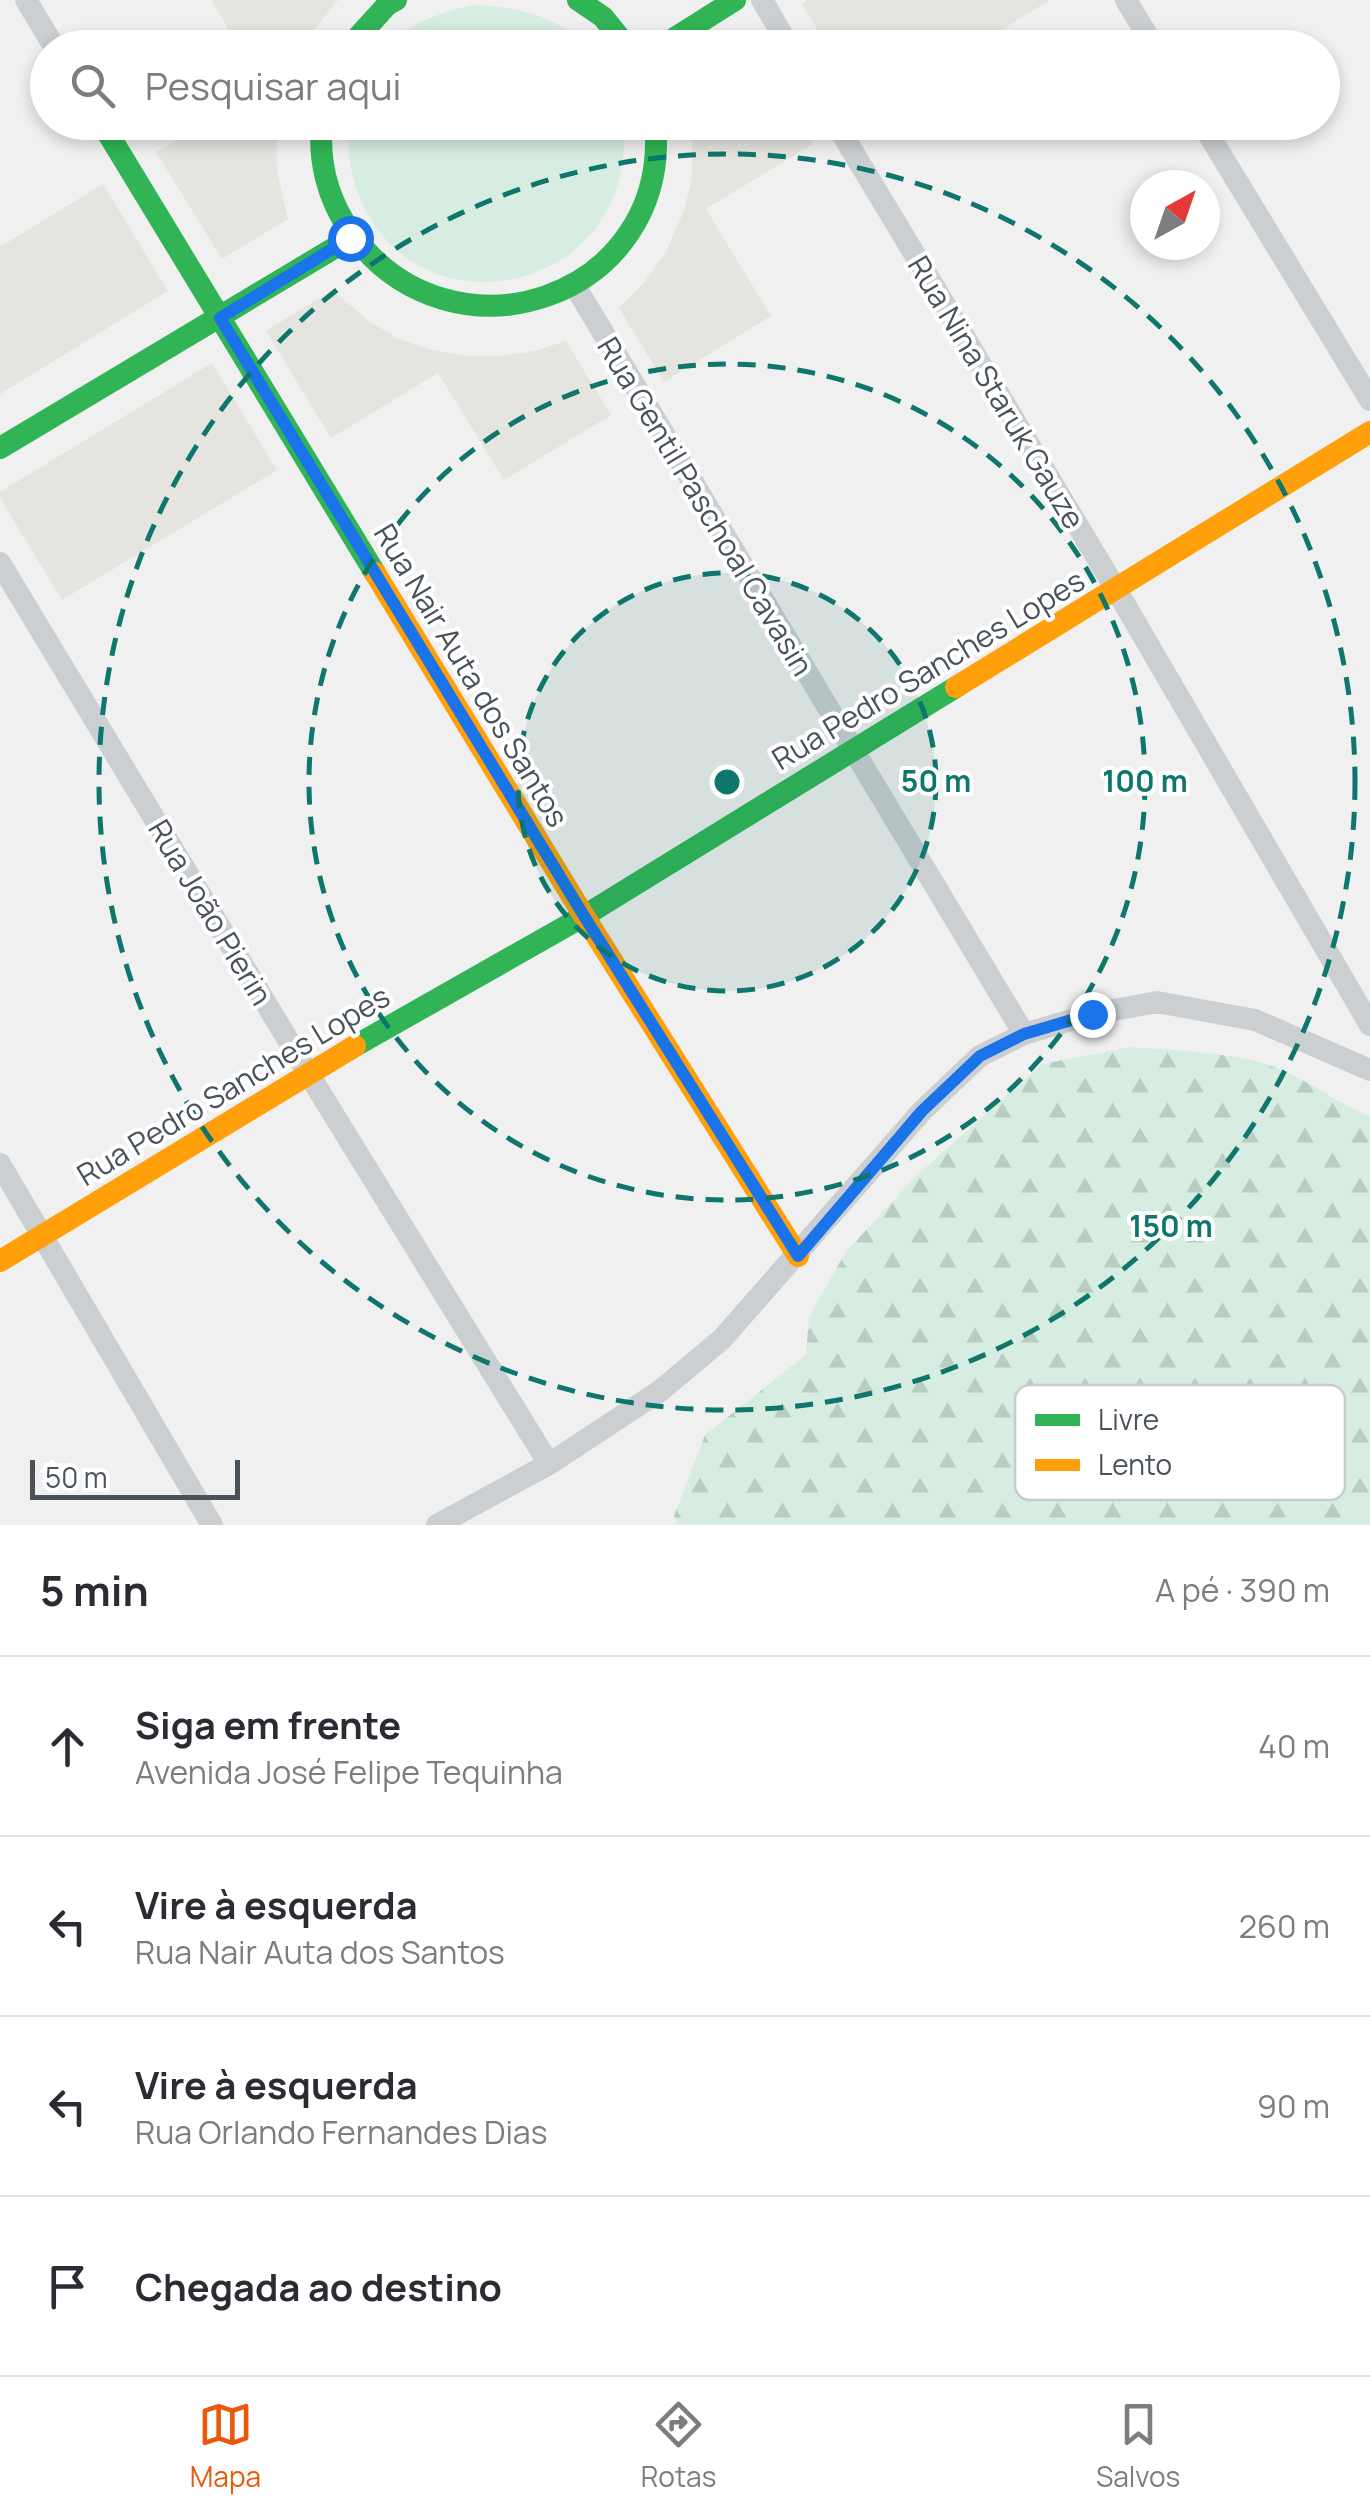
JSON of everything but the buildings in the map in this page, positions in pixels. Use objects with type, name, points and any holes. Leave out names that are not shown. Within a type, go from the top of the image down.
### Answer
[{"type":"street","points":[[26,0],[44,30]]},
{"type":"street","points":[[578,0],[613,30]]},
{"type":"street","points":[[688,30],[735,0]]},
{"type":"street","points":[[762,0],[780,30]]},
{"type":"street","points":[[1126,0],[1144,30]]},
{"type":"street","points":[[364,30],[389,2]]},
{"type":"street","name":"Rua Nair Auta dos Santos","points":[[112,140],[584,916],[798,1256]]},
{"type":"street","points":[[320,140],[328,191],[350,238],[386,274],[430,298],[479,309],[529,305],[576,286],[610,258],[636,223],[652,182],[657,140]]},
{"type":"street","name":"Rua Nina Staruk Gauze","points":[[846,140],[1117,590],[1370,1025]]},
{"type":"street","points":[[1211,140],[1370,400]]},
{"type":"street","points":[[0,448],[350,238]]},
{"type":"street","name":"Rua Gentil Paschoal Cavasin","points":[[576,286],[1024,1034]]},
{"type":"street","name":"Rua Pedro Sanches Lopes","points":[[0,1261],[308,1073],[584,916],[1370,432]]},
{"type":"street","name":"Rua João Pierin","points":[[0,562],[308,1073],[550,1464]]},
{"type":"street","points":[[437,1525],[550,1464],[660,1391],[722,1339],[922,1111],[980,1056],[1024,1034],[1092,1014],[1158,1002],[1255,1020],[1370,1070]]},
{"type":"street","points":[[0,1164],[212,1525]]},
{"type":"shaded area","points":[[211,0],[338,0],[314,30],[229,30]]},
{"type":"shaded area","points":[[808,0],[1050,0],[1001,30],[818,30],[802,4]]},
{"type":"shaded area","points":[[176,140],[277,140],[277,171],[288,219],[222,259],[156,152]]},
{"type":"shaded area","points":[[692,140],[811,140],[813,144],[706,209],[771,316],[664,382],[619,308],[665,254],[684,211],[692,177]]},
{"type":"shaded area","points":[[103,184],[168,291],[0,394],[0,247]]},
{"type":"shaded area","points":[[332,290],[370,322],[399,339],[432,350],[502,356],[566,341],[611,415],[504,480],[438,373],[331,438],[266,331]]},
{"type":"shaded area","points":[[212,363],[277,470],[62,600],[0,492]]},
{"type":"green space","points":[[473,5],[504,8],[534,14],[566,30],[408,30]]},
{"type":"green space","points":[[622,140],[619,180],[597,226],[563,258],[520,277],[474,282],[428,270],[389,243],[360,198],[348,142]]},
{"type":"green space","points":[[1131,1047],[1251,1060],[1297,1077],[1370,1116],[1370,1525],[677,1525],[674,1516],[705,1435],[806,1355],[809,1317],[845,1253],[915,1177],[1042,1064]]},
{"type":"traffic: fast","points":[[364,30],[396,0]]},
{"type":"traffic: fast","points":[[578,0],[603,17],[613,30]]},
{"type":"traffic: fast","points":[[688,30],[735,0]]},
{"type":"traffic: fast","points":[[112,140],[375,573]]},
{"type":"traffic: fast","points":[[322,140],[326,179],[336,206],[350,231],[393,275],[443,299],[496,305],[547,296],[593,271],[629,233],[651,183],[654,140]]},
{"type":"traffic: fast","points":[[0,448],[351,238]]},
{"type":"traffic: fast","points":[[355,1046],[584,916],[956,687]]},
{"type":"traffic: slow","points":[[956,687],[1370,432]]},
{"type":"traffic: slow","points":[[375,573],[798,1256]]},
{"type":"traffic: slow","points":[[0,1261],[355,1046]]},
{"type":"route","points":[[350,238],[220,318],[584,916],[798,1256],[922,1111],[980,1056],[1024,1034],[1092,1014]]}]
